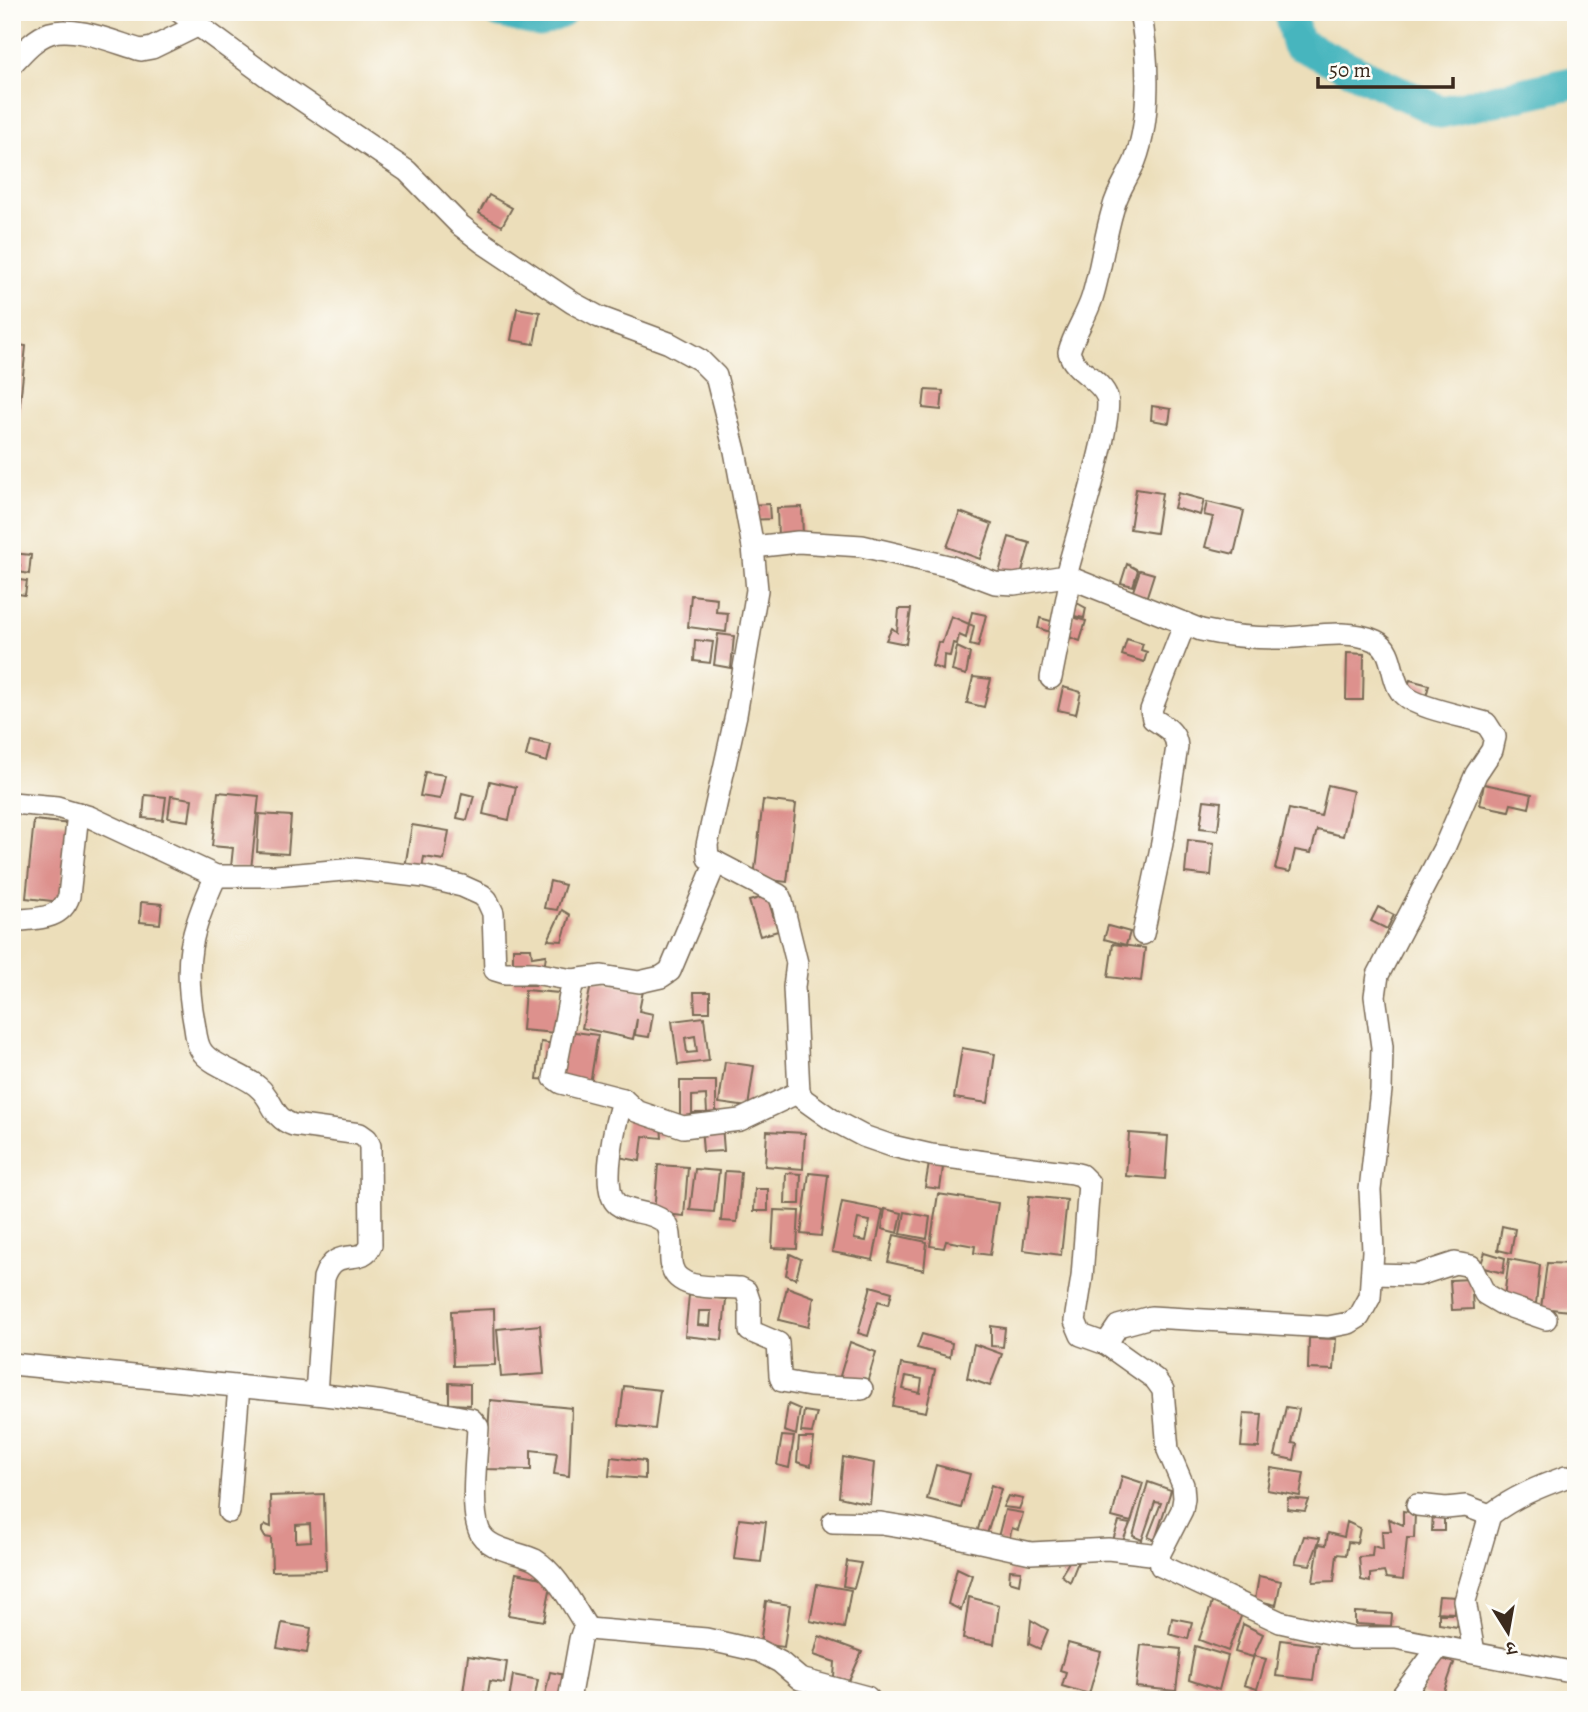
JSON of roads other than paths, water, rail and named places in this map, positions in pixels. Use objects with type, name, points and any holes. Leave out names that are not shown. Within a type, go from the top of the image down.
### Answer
[{"type":"street","points":[[180,12],[407,172],[460,225],[516,265],[599,317],[669,343],[701,360],[719,381],[753,547],[757,590],[736,715],[706,852],[708,858],[779,895],[782,902],[797,963],[794,987],[799,1092],[810,1106],[863,1136],[892,1146],[932,1155],[1073,1173],[1086,1178],[1090,1188],[1075,1321],[1081,1335],[1106,1344],[1155,1380],[1163,1390],[1168,1450],[1180,1477],[1184,1498],[1182,1510],[1159,1555],[1161,1566],[1280,1622],[1352,1638],[1396,1638],[1576,1674]]},
{"type":"street","points":[[1051,678],[1069,577],[1108,411],[1104,392],[1075,364],[1069,352],[1093,297],[1113,206],[1135,160],[1146,113],[1145,37],[1140,12]]},
{"type":"street","points":[[12,64],[30,45],[48,33],[72,31],[141,50],[152,48],[197,26]]},
{"type":"street","points":[[753,547],[798,542],[862,545],[952,567],[995,583],[1014,584],[1069,577],[1106,594],[1209,632],[1281,638],[1358,635],[1377,641],[1384,647],[1397,685],[1407,699],[1486,723],[1495,737],[1492,750],[1476,774],[1444,848],[1376,983],[1375,996],[1382,1047],[1381,1090],[1370,1189],[1372,1274],[1370,1297],[1364,1311],[1349,1322],[1328,1327],[1151,1317],[1118,1326],[1106,1344]]},
{"type":"street","points":[[1143,934],[1162,843],[1177,747],[1176,737],[1172,732],[1153,719],[1152,701],[1185,623]]},
{"type":"street","points":[[12,803],[57,807],[90,817],[216,876],[276,876],[355,869],[425,877],[462,886],[482,895],[490,905],[493,913],[495,970],[573,980],[602,976],[639,982],[661,978],[670,971],[716,862]]},
{"type":"street","points":[[12,921],[46,916],[61,911],[66,905],[78,813]]},
{"type":"street","points":[[216,876],[198,916],[188,961],[189,994],[198,1044],[203,1054],[259,1087],[283,1122],[360,1134],[367,1139],[370,1146],[371,1245],[363,1256],[337,1259],[328,1266],[324,1278],[316,1394]]},
{"type":"street","points":[[573,980],[554,1078],[561,1083],[623,1100],[636,1111],[682,1127],[740,1120],[799,1092]]},
{"type":"street","points":[[623,1100],[615,1121],[609,1172],[610,1194],[617,1204],[658,1217],[667,1225],[671,1233],[672,1269],[680,1280],[695,1285],[740,1288],[746,1291],[750,1303],[750,1331],[778,1343],[782,1381],[810,1386],[862,1389]]},
{"type":"street","points":[[1372,1274],[1418,1275],[1455,1263],[1471,1266],[1485,1294],[1502,1304],[1546,1319]]},
{"type":"street","points":[[12,1364],[383,1402],[475,1421],[478,1427],[475,1500],[478,1529],[487,1541],[538,1562],[550,1573],[588,1629]]},
{"type":"street","points":[[229,1512],[239,1386]]},
{"type":"street","points":[[1474,1652],[1465,1601],[1490,1515],[1512,1499],[1566,1477]]},
{"type":"street","points":[[1417,1505],[1446,1508],[1466,1506],[1490,1515]]},
{"type":"street","points":[[833,1522],[881,1523],[1031,1553],[1108,1549],[1159,1555]]},
{"type":"street","points":[[569,1700],[580,1639],[582,1633],[588,1629],[706,1639],[759,1651],[780,1662],[800,1679],[868,1698],[889,1700]]},
{"type":"street","points":[[1399,1700],[1437,1648]]},
{"type":"waterway","points":[[500,12],[539,21],[561,12]]},
{"type":"waterway","points":[[1290,12],[1297,43],[1441,112],[1576,82]]}]
